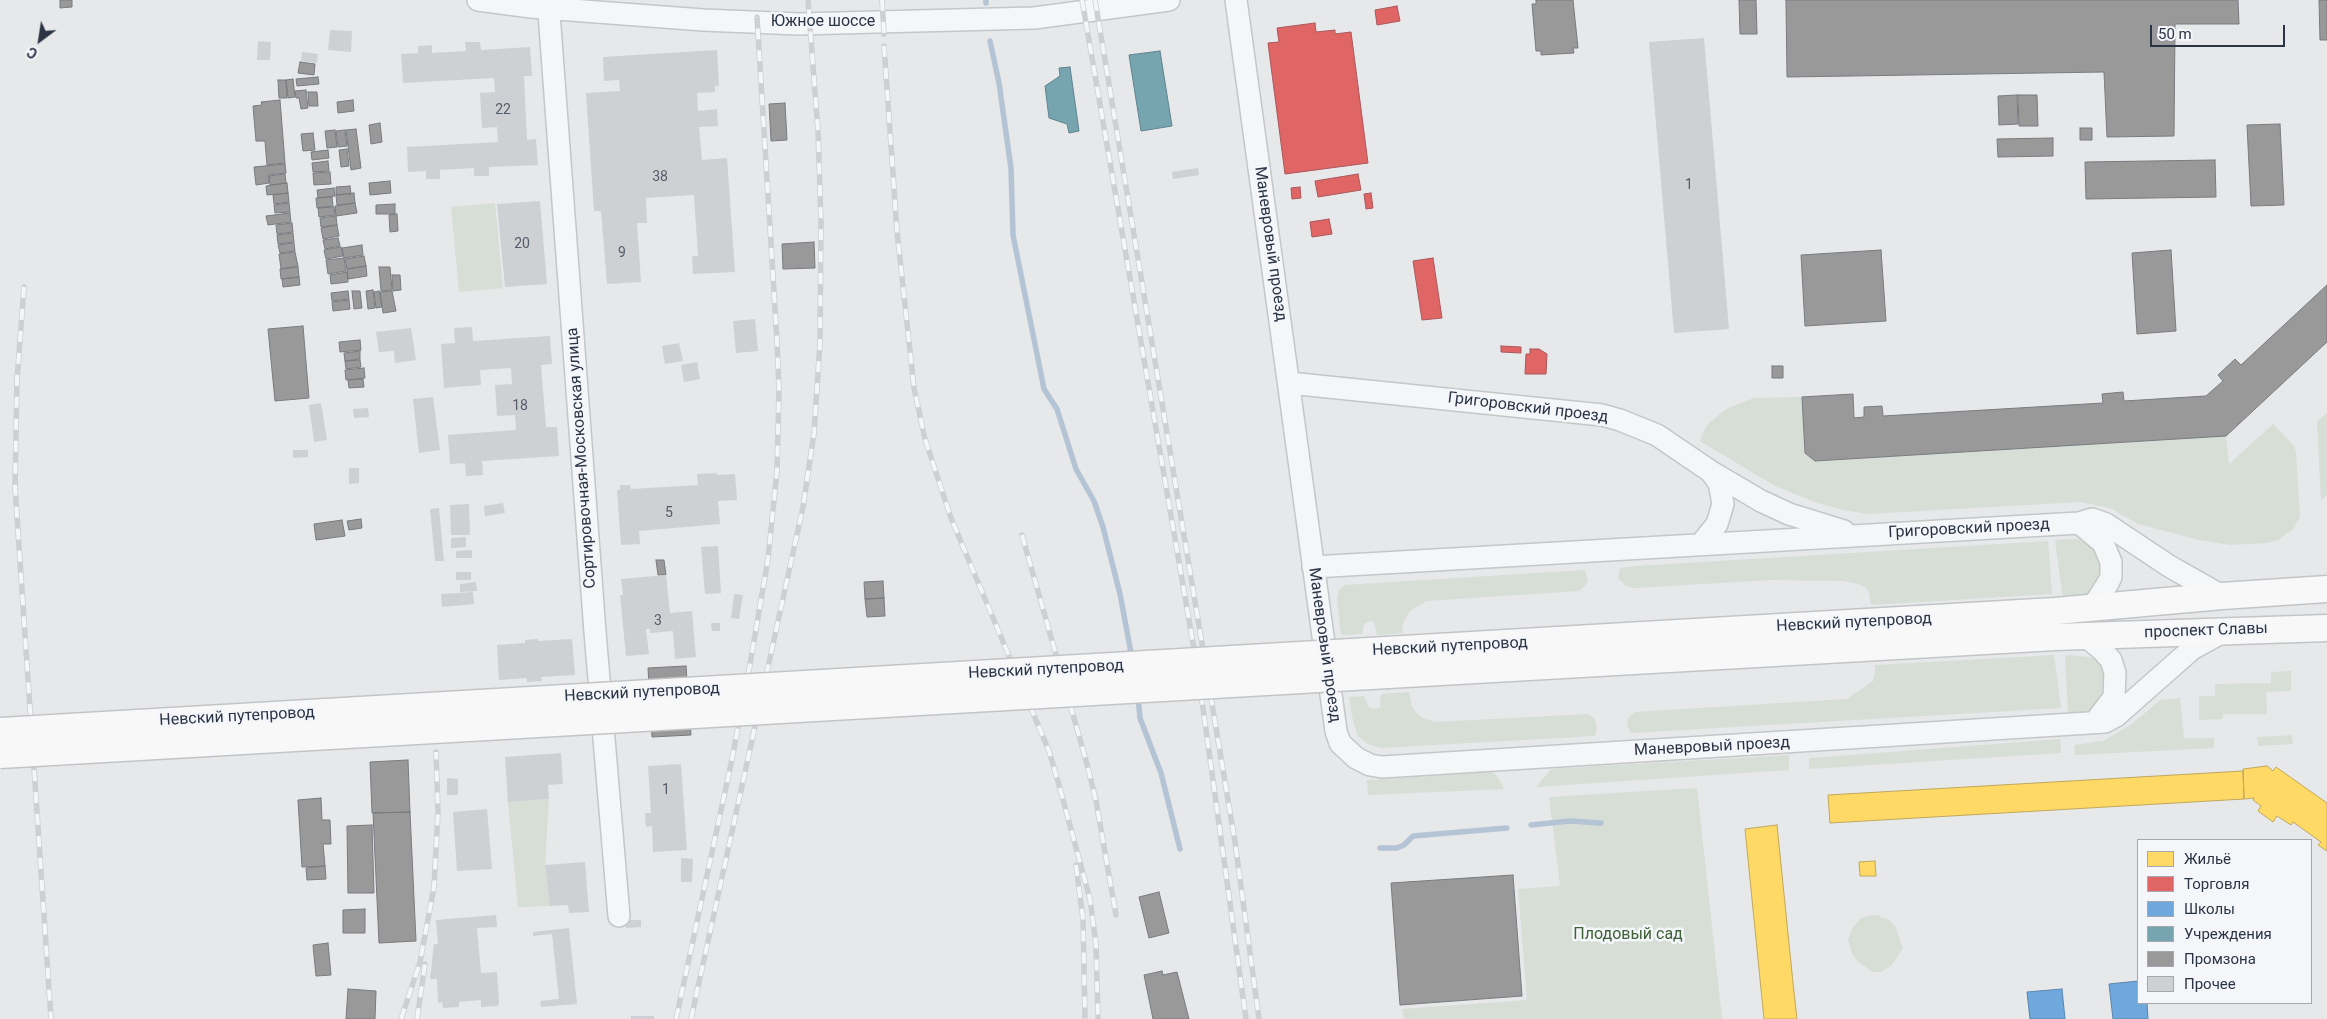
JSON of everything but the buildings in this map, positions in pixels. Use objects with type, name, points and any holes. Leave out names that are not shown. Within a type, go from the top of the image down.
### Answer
[{"type":"main road","name":"проспект Славы","points":[[2092,608],[2327,589]]},
{"type":"main road","name":"Невский путепровод","points":[[0,755],[1387,663],[2092,608]]},
{"type":"main road","name":"проспект Славы","points":[[2086,636],[2327,628]]},
{"type":"main road","name":"Невский путепровод","points":[[0,731],[1387,663],[2086,636]]},
{"type":"street","name":"Южное шоссе","points":[[478,0],[549,4],[703,20],[799,24],[1034,18],[1169,0]]},
{"type":"street","name":"Маневровый проезд","points":[[1236,0],[1336,731],[1340,743],[1348,752],[1370,765],[1382,767],[2093,724],[2105,722],[2116,716],[2192,649],[2207,639],[2228,630]]},
{"type":"street","name":"Сортировочная-Московская улица","points":[[549,4],[595,632],[619,916]]},
{"type":"street","name":"Григоровский проезд","points":[[1289,383],[1602,416],[1646,430],[1754,497],[1789,514],[1858,535]]},
{"type":"street","points":[[1701,544],[1716,524],[1723,504],[1719,483],[1710,471]]},
{"type":"street","name":"Григоровский проезд","points":[[1313,567],[2079,523],[2092,519],[2106,524],[2169,566],[2222,596]]},
{"type":"street","points":[[2079,523],[2103,543],[2111,562],[2111,577],[2092,608]]},
{"type":"street","points":[[2086,636],[2102,649],[2111,660],[2116,673],[2114,697],[2093,724]]},
{"type":"green space","points":[[495,203],[503,288],[459,292],[451,207]]},
{"type":"green space","points":[[1802,397],[1805,453],[1815,461],[2226,436],[2229,464],[2273,424],[2293,445],[2296,451],[2300,517],[2292,530],[2278,540],[2267,543],[2230,545],[2199,540],[2138,524],[2110,508],[2080,502],[1868,514],[1843,510],[1815,502],[1775,486],[1700,441],[1707,425],[1726,409],[1754,398]]},
{"type":"green space","points":[[2327,413],[2327,495],[2321,501],[2317,421]]},
{"type":"green space","points":[[2078,539],[2093,547],[2106,569],[2090,594],[2083,598],[2063,599],[2055,540]]},
{"type":"green space","points":[[2048,541],[2052,594],[1871,605],[1869,592],[1866,588],[1859,584],[1843,581],[1771,580],[1634,588],[1626,586],[1618,578],[1620,568],[1637,566]]},
{"type":"green space","points":[[1585,570],[1588,580],[1579,591],[1426,601],[1410,611],[1402,625],[1403,633],[1377,635],[1374,622],[1369,621],[1364,624],[1362,634],[1341,635],[1337,599],[1339,590],[1345,585]]},
{"type":"green space","points":[[2054,655],[2061,708],[1631,733],[1627,725],[1628,718],[1635,712],[1847,699],[1873,681],[1875,665]]},
{"type":"green space","points":[[2065,656],[2095,658],[2105,673],[2106,690],[2097,705],[2088,711],[2068,713]]},
{"type":"green space","points":[[2291,671],[2291,691],[2266,692],[2267,714],[2223,714],[2223,719],[2199,720],[2199,696],[2215,696],[2215,684],[2271,683],[2271,672]]},
{"type":"green space","points":[[1409,692],[1412,707],[1417,713],[1422,718],[1436,722],[1588,714],[1594,718],[1597,727],[1595,736],[1381,748],[1368,744],[1358,736],[1349,697],[1364,696],[1369,707],[1375,709],[1380,707],[1381,694]]},
{"type":"green space","points":[[2180,698],[2184,738],[2214,738],[2214,748],[2075,755],[2074,745],[2103,741],[2132,724],[2160,700]]},
{"type":"green space","points":[[2292,735],[2293,744],[2258,746],[2257,737]]},
{"type":"green space","points":[[2060,739],[2061,753],[1809,769],[1809,758]]},
{"type":"green space","points":[[1789,755],[1789,770],[1536,787],[1551,769]]},
{"type":"green space","points":[[1492,772],[1498,777],[1504,789],[1368,795],[1367,780]]},
{"type":"green space","name":"Плодовый сад","points":[[1697,788],[1722,1019],[1404,1019],[1402,1009],[1527,1000],[1518,889],[1560,886],[1549,797]]},
{"type":"green space","points":[[549,799],[545,865],[550,906],[518,907],[508,802]]},
{"type":"green space","points":[[1876,915],[1889,920],[1895,926],[1903,948],[1891,966],[1881,972],[1873,972],[1858,962],[1852,953],[1848,940],[1852,929],[1860,919]]},
{"type":"waterway","points":[[990,41],[999,83],[1011,168],[1013,235],[1044,389],[1057,409],[1076,469],[1094,501],[1103,527],[1120,594],[1132,658]]},
{"type":"waterway","points":[[1138,696],[1140,718],[1161,773],[1180,849]]},
{"type":"waterway","points":[[1531,825],[1570,821],[1601,823]]},
{"type":"waterway","points":[[1380,848],[1397,848],[1404,845],[1413,836],[1507,828]]},
{"type":"railway","points":[[691,1019],[803,507],[814,433],[820,343],[821,222],[818,131],[808,0]]},
{"type":"railway","points":[[882,0],[884,34]]},
{"type":"railway","points":[[1082,0],[1198,672],[1246,1019]]},
{"type":"railway","points":[[1095,0],[1235,842],[1259,1019]]},
{"type":"railway","points":[[676,1019],[731,764],[749,670],[768,559],[777,471],[779,390],[777,341],[757,17]]},
{"type":"railway","points":[[884,46],[897,231],[914,388],[925,439],[951,518],[1049,751],[1090,899],[1096,944],[1098,1019]]},
{"type":"railway","points":[[24,287],[17,380],[15,487],[51,1019]]},
{"type":"railway","points":[[1022,535],[1087,764],[1096,801],[1116,915]]},
{"type":"railway","points":[[401,1019],[420,962],[434,887],[438,812],[436,752]]},
{"type":"railway","points":[[1076,865],[1083,919],[1085,1019]]},
{"type":"railway","points":[[417,1019],[425,964]]}]
